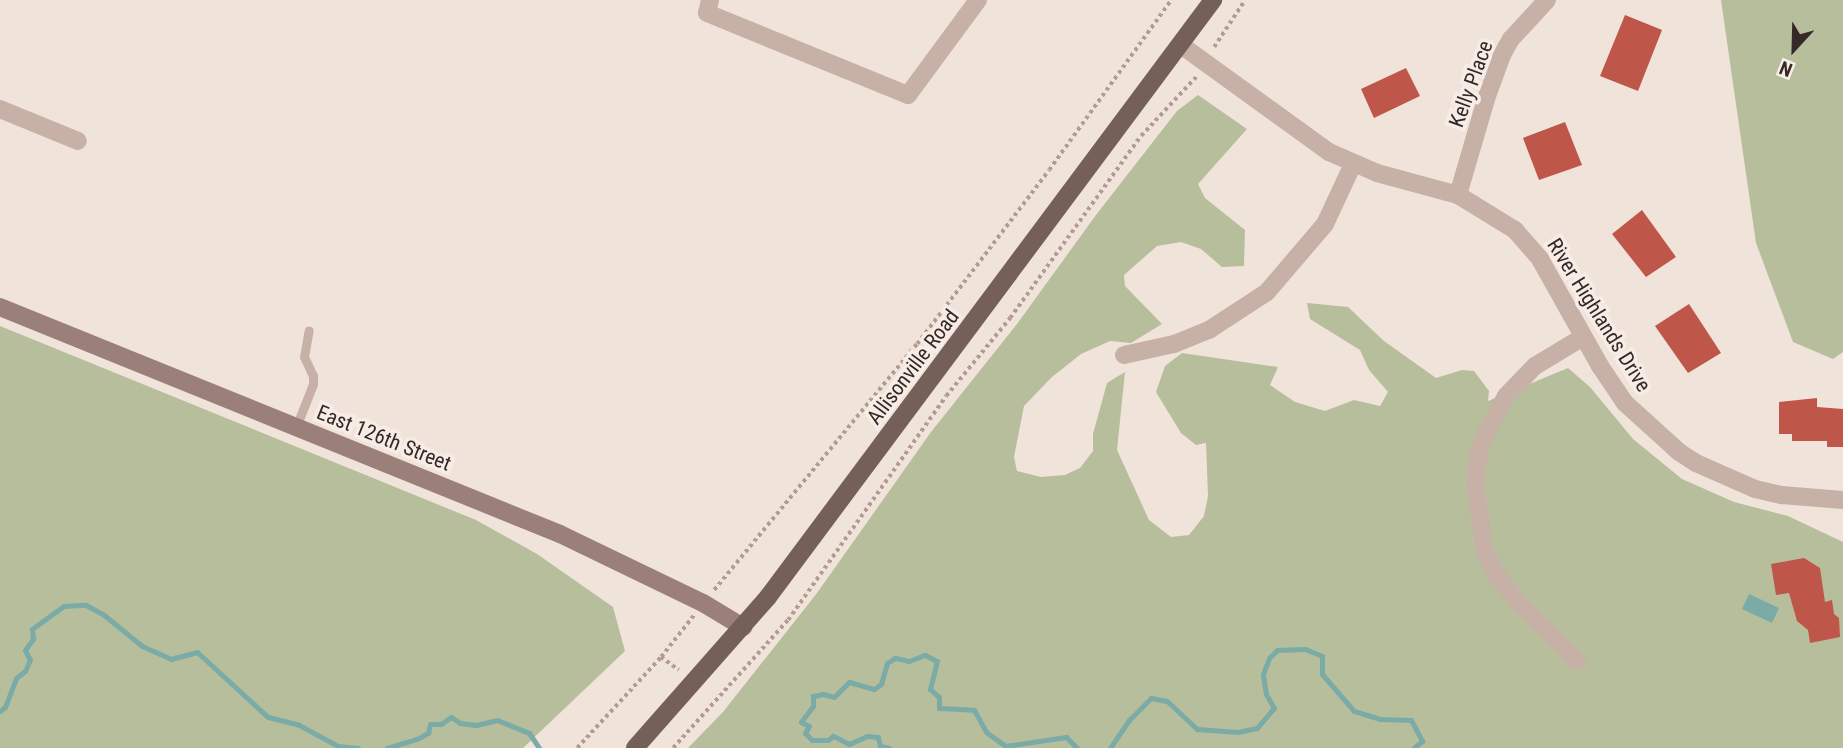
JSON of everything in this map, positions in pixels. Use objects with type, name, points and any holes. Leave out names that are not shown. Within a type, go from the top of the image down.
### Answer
[{"type":"main road","name":"Allisonville Road","points":[[635,748],[743,627],[872,460],[1029,243],[1213,0]]},
{"type":"main road","name":"East 126th Street","points":[[0,307],[560,534],[703,603],[743,627]]},
{"type":"street","points":[[710,0],[707,13],[908,95],[978,0]]},
{"type":"street","name":"Kelly Place","points":[[1458,195],[1502,55],[1511,39],[1547,0]]},
{"type":"street","name":"River Highlands Drive","points":[[1181,45],[1302,135],[1353,164],[1458,195],[1515,230],[1540,259],[1583,337],[1625,403],[1657,434],[1696,463],[1755,489],[1782,495],[1843,500]]},
{"type":"street","points":[[0,110],[78,141]]},
{"type":"street","points":[[1124,355],[1174,344],[1209,330],[1267,292],[1325,224],[1353,164]]},
{"type":"street","points":[[1577,661],[1516,600],[1499,578],[1485,551],[1475,484],[1478,456],[1485,435],[1506,396],[1535,366],[1583,337]]},
{"type":"lane","points":[[296,427],[313,384],[313,376],[304,358],[309,330]]},
{"type":"path","points":[[736,567],[917,344],[1057,160],[1171,0]]},
{"type":"path","points":[[673,748],[788,620],[946,396],[1010,318],[1141,136],[1196,78],[1245,0]]},
{"type":"path","points":[[577,748],[662,657]]},
{"type":"green space","points":[[1721,0],[1843,0],[1843,352],[1833,359],[1793,342],[1756,243]]},
{"type":"green space","points":[[1198,95],[1247,129],[1198,184],[1205,198],[1245,230],[1244,266],[1222,267],[1201,249],[1181,242],[1157,246],[1124,275],[1125,286],[1162,324],[1131,343],[1110,341],[1081,354],[1052,377],[1024,406],[1014,457],[1017,471],[1041,477],[1065,475],[1080,468],[1093,451],[1093,434],[1107,383],[1125,372],[1117,450],[1149,520],[1171,537],[1189,535],[1204,516],[1208,496],[1206,443],[1196,445],[1181,433],[1156,392],[1165,366],[1182,353],[1278,367],[1270,385],[1295,402],[1325,411],[1354,400],[1380,406],[1388,392],[1369,370],[1360,350],[1310,319],[1307,303],[1348,307],[1384,341],[1436,378],[1462,370],[1474,371],[1489,391],[1488,401],[1568,368],[1590,387],[1633,439],[1682,479],[1734,502],[1788,516],[1843,542],[1843,748],[688,748],[723,712],[817,593],[931,432],[1017,324],[1096,215],[1177,111]]},
{"type":"green space","points":[[0,326],[476,520],[537,554],[613,607],[625,651],[523,748],[0,748]]},
{"type":"water","points":[[1749,594],[1779,608],[1772,623],[1742,609]]},
{"type":"building","points":[[1625,15],[1662,30],[1638,91],[1600,76]]},
{"type":"building","points":[[1406,68],[1420,96],[1374,118],[1361,89]]},
{"type":"building","points":[[1565,122],[1582,165],[1539,180],[1523,138]]},
{"type":"building","points":[[1642,210],[1676,257],[1646,277],[1612,234]]},
{"type":"building","points":[[1689,304],[1721,353],[1688,373],[1655,326]]},
{"type":"building","points":[[1817,398],[1817,407],[1843,409],[1843,447],[1827,447],[1827,441],[1792,441],[1792,434],[1779,434],[1779,402]]},
{"type":"building","points":[[1804,558],[1820,568],[1825,602],[1832,600],[1834,614],[1839,618],[1840,637],[1810,643],[1808,630],[1797,621],[1789,593],[1776,595],[1771,564]]},
{"type":"waterway","points":[[0,711],[5,707],[16,678],[25,671],[30,660],[25,650],[33,639],[32,629],[64,606],[86,605],[104,615],[142,646],[171,659],[197,652],[268,717],[299,725],[338,746],[358,748]]},
{"type":"waterway","points":[[1110,748],[1129,720],[1151,698],[1167,701],[1197,729],[1238,732],[1257,728],[1274,708],[1266,694],[1263,674],[1269,658],[1277,650],[1305,649],[1322,656],[1322,674],[1354,711],[1380,719],[1411,720],[1422,741],[1414,748]]},
{"type":"waterway","points":[[889,748],[880,746],[878,737],[867,736],[849,744],[833,736],[828,740],[812,740],[805,733],[809,726],[801,722],[813,706],[813,696],[823,694],[834,697],[849,682],[874,689],[881,684],[887,663],[895,658],[909,661],[925,655],[937,661],[930,689],[939,697],[939,708],[974,710],[986,732],[1005,746],[1066,737],[1077,748]]},
{"type":"waterway","points":[[387,748],[417,739],[428,733],[430,724],[441,724],[451,717],[460,723],[476,725],[497,720],[529,733],[539,748]]}]
